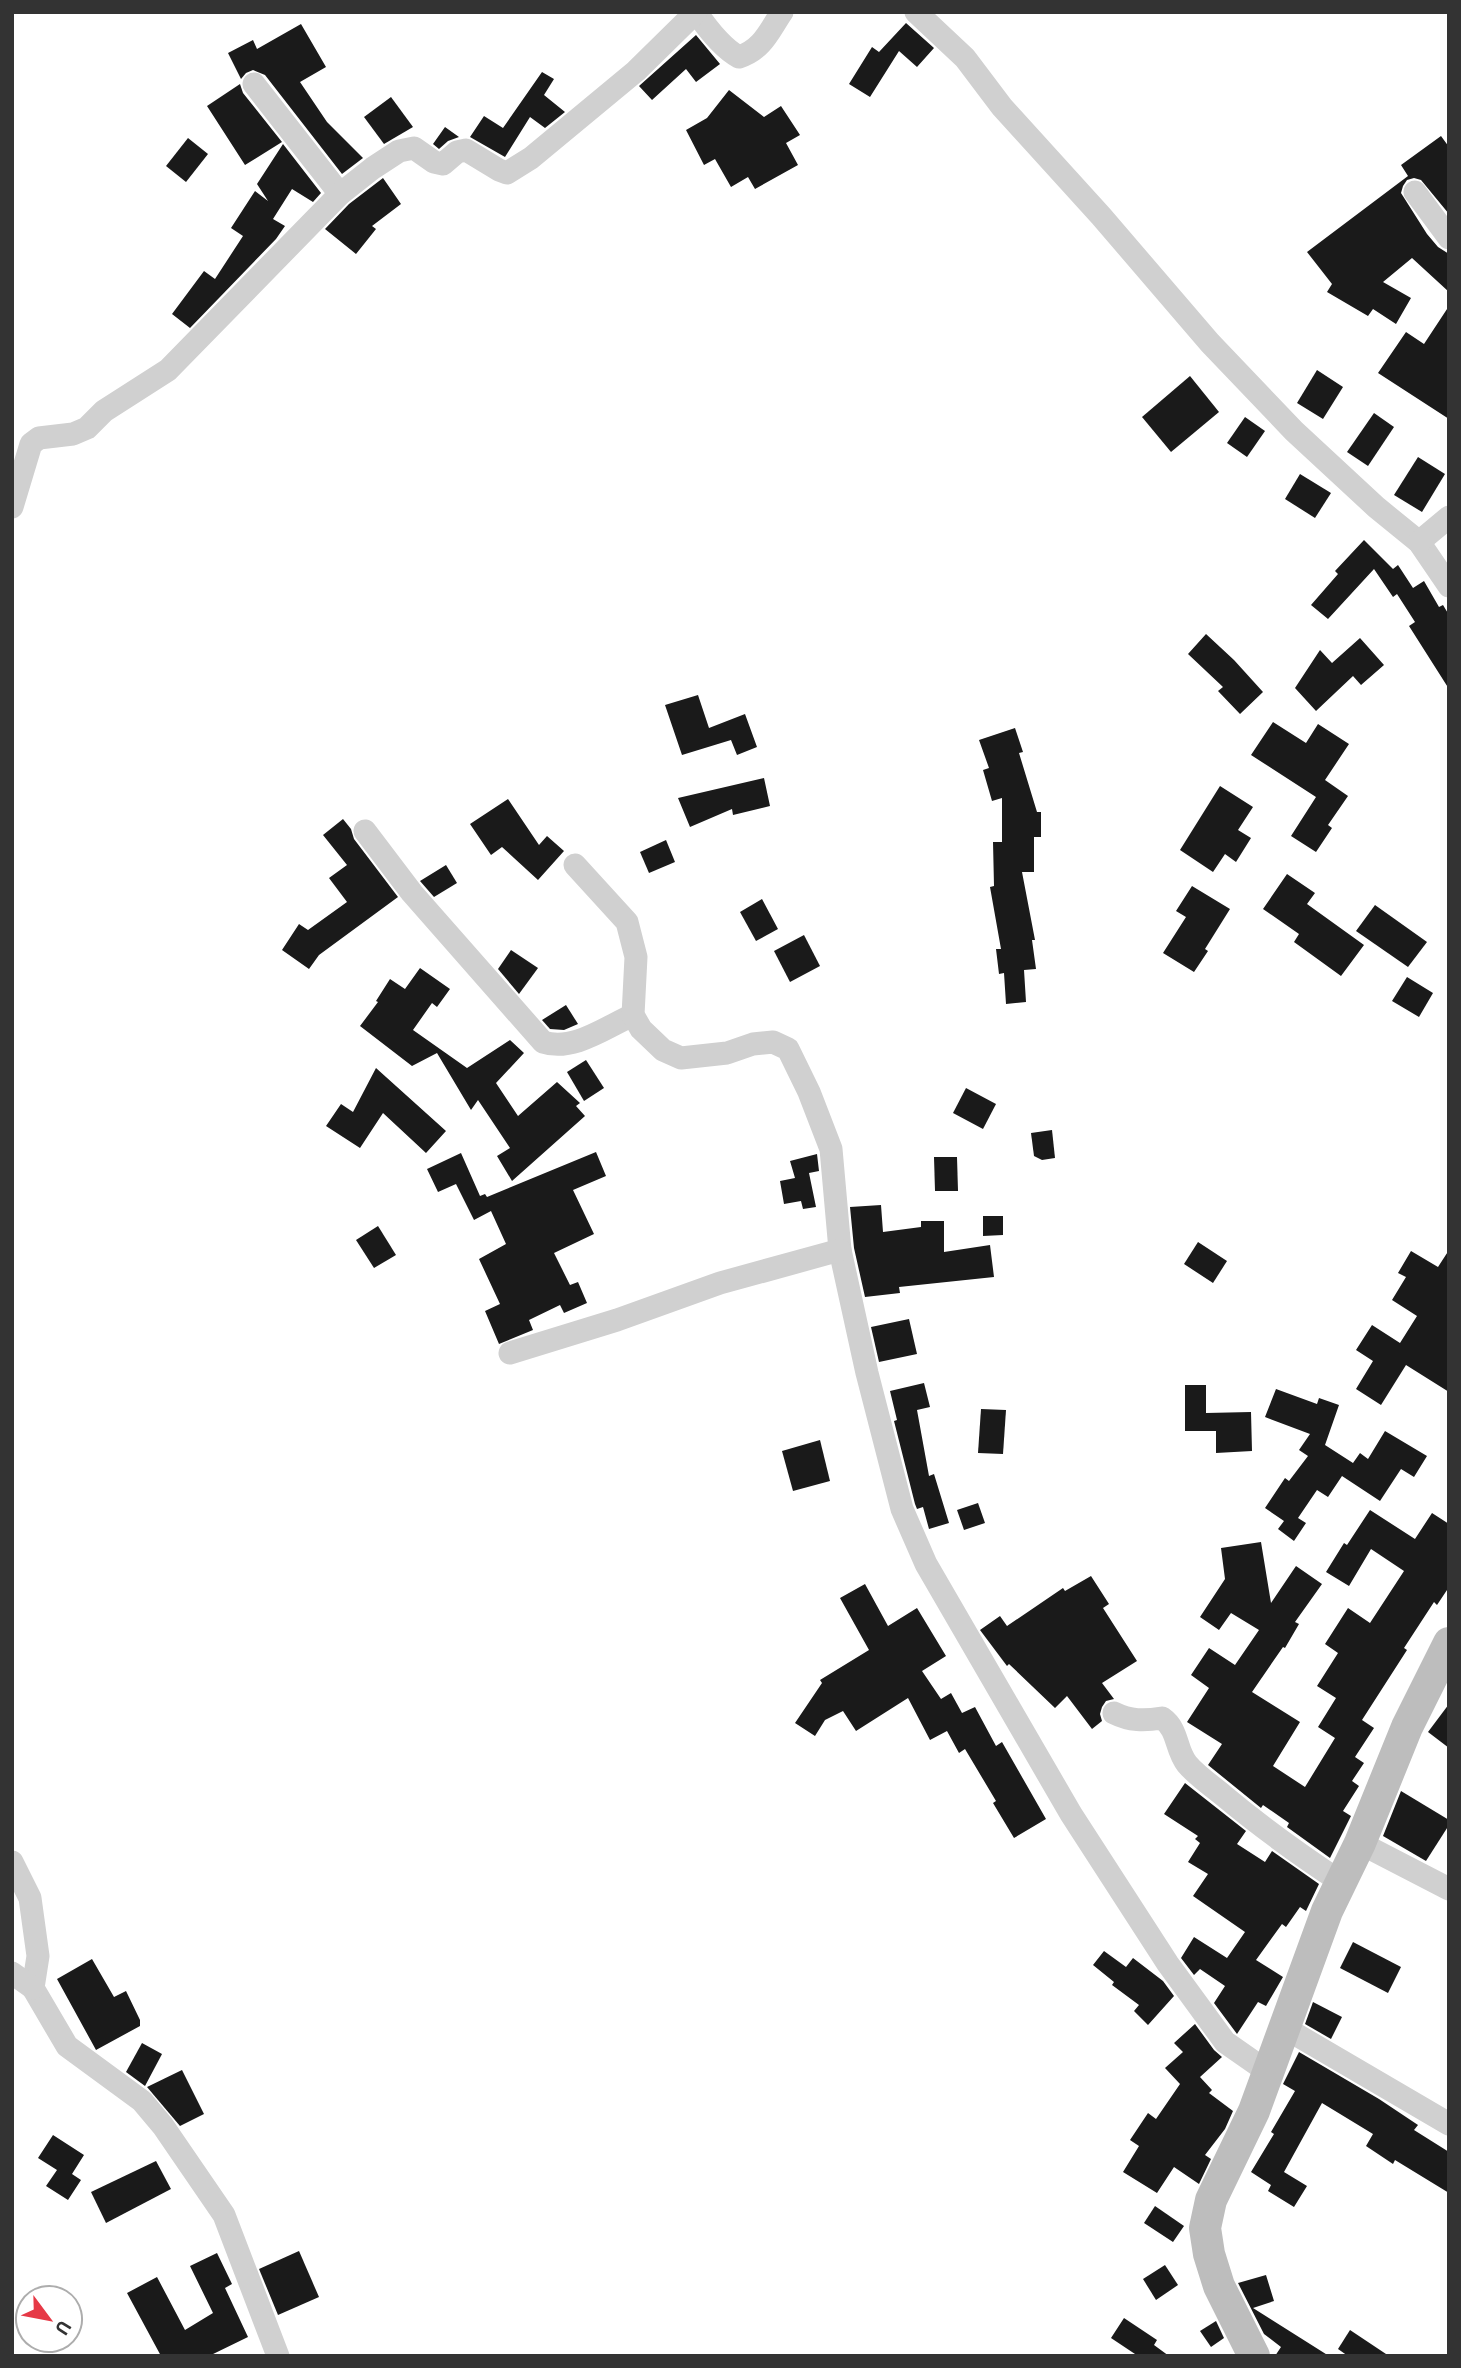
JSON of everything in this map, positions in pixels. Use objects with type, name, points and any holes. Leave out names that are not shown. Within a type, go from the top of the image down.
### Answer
[{"type":"main road","points":[[1254,2356],[1219,2286],[1209,2254],[1205,2228],[1211,2200],[1254,2111],[1327,1912],[1360,1843],[1408,1727],[1449,1643]]},
{"type":"street","points":[[12,506],[31,444],[39,438],[73,434],[87,428],[104,411],[168,370],[340,194],[373,168],[399,152],[414,148],[434,162],[443,164],[457,152],[466,150],[508,173],[531,158],[636,71],[696,12],[718,39],[739,57],[762,44],[782,12]]},
{"type":"street","points":[[916,12],[965,58],[1002,107],[1101,216],[1210,343],[1294,430],[1376,508],[1419,542],[1449,586]]},
{"type":"street","points":[[254,84],[340,194]]},
{"type":"street","points":[[1415,192],[1449,238]]},
{"type":"street","points":[[1419,542],[1449,517]]},
{"type":"street","points":[[365,831],[412,893],[543,1042],[552,1045],[576,1041],[633,1015]]},
{"type":"street","points":[[575,865],[627,922],[636,957],[633,1015],[641,1029],[663,1050],[681,1058],[726,1053],[752,1044],[773,1042],[788,1049],[809,1092],[831,1149],[840,1250],[867,1373],[902,1509],[926,1564],[1071,1814],[1168,1964],[1224,2042],[1268,2072]]},
{"type":"street","points":[[510,1353],[617,1320],[720,1283],[840,1250]]},
{"type":"street","points":[[1114,1713],[1127,1719],[1162,1718],[1171,1725],[1187,1764],[1203,1779],[1270,1835],[1341,1882]]},
{"type":"street","points":[[1360,1843],[1449,1889]]},
{"type":"street","points":[[12,1862],[30,1898],[38,1956],[33,1988]]},
{"type":"street","points":[[12,1973],[33,1988],[66,2046],[142,2101],[163,2126],[224,2215],[276,2355]]},
{"type":"street","points":[[1285,2028],[1449,2124]]},
{"type":"building","points":[[906,23],[934,48],[917,67],[899,51],[870,97],[849,84],[872,47],[879,52]]},
{"type":"building","points":[[301,24],[326,67],[300,82],[327,122],[363,158],[342,174],[265,75],[253,70],[241,79],[228,53],[253,40],[257,49]]},
{"type":"building","points":[[696,35],[720,64],[696,82],[686,69],[652,100],[639,86]]},
{"type":"building","points":[[542,72],[554,79],[544,95],[565,112],[545,128],[530,117],[505,157],[470,137],[484,116],[503,128]]},
{"type":"building","points":[[240,84],[243,93],[282,142],[245,165],[207,106]]},
{"type":"building","points":[[729,90],[764,117],[781,106],[800,135],[786,143],[798,165],[755,189],[748,177],[731,187],[715,159],[704,165],[686,130],[707,118]]},
{"type":"building","points":[[391,97],[413,127],[384,144],[364,117]]},
{"type":"building","points":[[445,127],[459,137],[448,141],[439,149],[433,144]]},
{"type":"building","points":[[1441,136],[1449,147],[1449,214],[1421,180],[1407,180],[1401,193],[1427,234],[1438,247],[1449,254],[1449,292],[1412,258],[1383,282],[1411,298],[1396,324],[1373,309],[1368,316],[1327,292],[1332,284],[1307,252],[1408,176],[1401,165]]},
{"type":"building","points":[[188,138],[208,154],[186,182],[166,166]]},
{"type":"building","points":[[283,144],[321,193],[313,202],[292,189],[273,219],[285,226],[276,239],[190,328],[172,314],[204,271],[215,279],[243,236],[231,228],[255,191],[268,201],[257,184]]},
{"type":"building","points":[[383,178],[401,204],[372,226],[376,229],[356,254],[325,229],[349,204]]},
{"type":"building","points":[[1449,306],[1449,419],[1378,373],[1406,332],[1424,344]]},
{"type":"building","points":[[1317,370],[1343,387],[1323,419],[1297,403]]},
{"type":"building","points":[[1190,376],[1219,412],[1171,452],[1142,417]]},
{"type":"building","points":[[1374,413],[1394,427],[1368,466],[1347,452]]},
{"type":"building","points":[[1245,417],[1265,431],[1247,457],[1227,443]]},
{"type":"building","points":[[1418,457],[1445,474],[1422,512],[1394,495]]},
{"type":"building","points":[[1300,474],[1331,493],[1315,518],[1285,499]]},
{"type":"building","points":[[1364,540],[1393,569],[1398,565],[1413,588],[1424,581],[1439,607],[1443,605],[1449,615],[1449,689],[1409,626],[1415,622],[1397,594],[1393,597],[1374,569],[1328,619],[1311,605],[1338,574],[1335,571]]},
{"type":"building","points":[[1206,634],[1263,692],[1240,714],[1218,691],[1223,687],[1188,654]]},
{"type":"building","points":[[1360,638],[1384,665],[1361,685],[1353,676],[1316,711],[1295,688],[1320,650],[1332,663]]},
{"type":"building","points":[[698,695],[709,728],[745,714],[757,747],[737,755],[731,740],[682,755],[665,705]]},
{"type":"building","points":[[1273,722],[1306,743],[1318,724],[1349,744],[1325,780],[1348,796],[1328,825],[1332,828],[1316,852],[1291,836],[1316,797],[1251,755]]},
{"type":"building","points":[[1015,728],[1023,752],[1019,753],[1037,812],[1041,812],[1041,837],[1034,837],[1034,872],[1022,872],[1035,940],[1032,940],[1036,969],[1024,970],[1026,1002],[1006,1004],[1004,973],[999,974],[996,949],[1001,949],[990,887],[994,886],[993,842],[1002,842],[1002,798],[992,801],[983,770],[989,768],[979,740]]},
{"type":"building","points":[[764,778],[770,806],[733,815],[732,809],[690,827],[678,798]]},
{"type":"building","points":[[1220,786],[1253,807],[1238,830],[1251,838],[1236,862],[1225,854],[1213,872],[1180,850]]},
{"type":"building","points":[[508,799],[539,845],[547,836],[564,851],[538,880],[502,847],[491,855],[470,824]]},
{"type":"building","points":[[343,819],[351,829],[354,839],[398,897],[319,955],[309,969],[282,950],[299,924],[308,930],[347,902],[329,878],[347,865],[323,835]]},
{"type":"building","points":[[666,840],[675,862],[649,873],[640,852]]},
{"type":"building","points":[[446,865],[457,883],[434,897],[420,881]]},
{"type":"building","points":[[1287,874],[1315,893],[1307,904],[1364,945],[1341,976],[1294,942],[1299,934],[1263,909]]},
{"type":"building","points":[[1192,886],[1230,909],[1194,972],[1163,953],[1186,917],[1176,911]]},
{"type":"building","points":[[762,899],[778,929],[756,941],[740,912]]},
{"type":"building","points":[[1375,905],[1427,942],[1408,967],[1356,931]]},
{"type":"building","points":[[804,935],[820,966],[790,982],[774,951]]},
{"type":"building","points":[[511,950],[538,968],[519,994],[498,969]]},
{"type":"building","points":[[420,968],[450,989],[437,1007],[432,1003],[413,1030],[467,1068],[510,1040],[524,1053],[496,1083],[518,1116],[557,1082],[580,1103],[576,1106],[585,1116],[512,1181],[497,1156],[510,1148],[478,1100],[471,1110],[437,1053],[412,1066],[360,1026],[378,1002],[376,1001],[390,979],[405,989]]},
{"type":"building","points":[[1407,977],[1433,993],[1419,1017],[1392,1001]]},
{"type":"building","points":[[566,1005],[578,1024],[564,1030],[550,1029],[542,1020]]},
{"type":"building","points":[[586,1060],[604,1088],[584,1101],[567,1072]]},
{"type":"building","points":[[376,1068],[446,1131],[426,1153],[383,1113],[360,1148],[326,1126],[341,1104],[353,1112]]},
{"type":"building","points":[[966,1088],[996,1104],[983,1129],[953,1113]]},
{"type":"building","points":[[1052,1130],[1055,1158],[1042,1160],[1034,1156],[1031,1133]]},
{"type":"building","points":[[596,1152],[606,1176],[573,1190],[594,1234],[554,1253],[570,1285],[578,1282],[587,1303],[564,1313],[560,1305],[529,1320],[533,1330],[499,1344],[485,1311],[500,1304],[479,1259],[506,1244],[491,1211],[474,1220],[456,1184],[438,1192],[427,1169],[461,1153],[480,1196],[485,1194],[487,1197]]},
{"type":"building","points":[[817,1154],[819,1171],[809,1173],[816,1207],[803,1209],[801,1201],[784,1204],[780,1181],[795,1178],[790,1161]]},
{"type":"building","points":[[934,1157],[957,1157],[958,1191],[935,1191]]},
{"type":"building","points":[[881,1205],[883,1232],[921,1227],[921,1221],[944,1221],[944,1252],[990,1245],[994,1277],[899,1287],[900,1293],[865,1297],[854,1248],[850,1207]]},
{"type":"building","points":[[983,1216],[1003,1216],[1003,1235],[983,1236]]},
{"type":"building","points":[[378,1226],[396,1255],[374,1268],[356,1240]]},
{"type":"building","points":[[1198,1242],[1227,1261],[1213,1283],[1184,1264]]},
{"type":"building","points":[[1449,1250],[1449,1392],[1406,1365],[1381,1405],[1356,1389],[1373,1361],[1356,1350],[1372,1325],[1400,1343],[1417,1316],[1392,1300],[1406,1277],[1398,1273],[1411,1251],[1438,1267]]},
{"type":"building","points":[[909,1319],[917,1354],[879,1362],[871,1327]]},
{"type":"building","points":[[924,1383],[930,1407],[917,1410],[929,1476],[934,1474],[949,1523],[929,1529],[923,1507],[917,1509],[915,1504],[894,1421],[897,1420],[890,1391]]},
{"type":"building","points":[[1185,1385],[1206,1385],[1206,1413],[1251,1412],[1252,1451],[1216,1453],[1216,1431],[1185,1431]]},
{"type":"building","points":[[1276,1389],[1317,1404],[1319,1398],[1339,1405],[1325,1445],[1353,1463],[1360,1453],[1368,1459],[1385,1431],[1427,1456],[1414,1477],[1401,1469],[1380,1501],[1342,1476],[1328,1497],[1317,1490],[1298,1518],[1306,1523],[1294,1541],[1278,1529],[1284,1521],[1265,1508],[1285,1478],[1289,1481],[1308,1456],[1299,1450],[1310,1434],[1265,1417]]},
{"type":"building","points":[[981,1409],[1006,1410],[1003,1454],[978,1453]]},
{"type":"building","points":[[820,1440],[830,1481],[793,1491],[782,1451]]},
{"type":"building","points":[[978,1503],[985,1523],[964,1530],[957,1510]]},
{"type":"building","points":[[1370,1510],[1415,1539],[1432,1513],[1449,1524],[1449,1587],[1437,1605],[1434,1602],[1362,1720],[1374,1728],[1355,1757],[1364,1763],[1352,1781],[1359,1786],[1343,1811],[1351,1816],[1330,1858],[1287,1827],[1289,1823],[1263,1805],[1261,1808],[1208,1765],[1222,1744],[1187,1722],[1209,1688],[1191,1675],[1209,1648],[1235,1665],[1259,1630],[1231,1613],[1219,1630],[1200,1617],[1225,1579],[1221,1548],[1261,1542],[1271,1603],[1296,1566],[1322,1584],[1295,1622],[1299,1624],[1285,1648],[1283,1647],[1252,1692],[1300,1722],[1273,1766],[1305,1787],[1335,1738],[1318,1727],[1336,1698],[1317,1686],[1338,1653],[1325,1644],[1348,1608],[1370,1623],[1404,1571],[1371,1549],[1349,1586],[1326,1572],[1344,1543],[1347,1545]]},
{"type":"building","points":[[1091,1576],[1109,1604],[1103,1608],[1137,1661],[1102,1683],[1114,1699],[1106,1701],[1100,1714],[1102,1721],[1092,1729],[1067,1696],[1055,1708],[1009,1664],[1007,1666],[980,1630],[1000,1616],[1007,1626],[1063,1588],[1065,1591]]},
{"type":"building","points":[[865,1584],[888,1626],[917,1608],[946,1656],[922,1671],[941,1699],[951,1693],[962,1713],[975,1707],[996,1746],[1002,1742],[1046,1819],[1014,1838],[965,1749],[959,1753],[947,1731],[930,1740],[908,1698],[856,1731],[843,1711],[825,1720],[815,1736],[795,1723],[822,1683],[820,1680],[869,1650],[840,1598]]},
{"type":"building","points":[[1449,1704],[1449,1748],[1428,1732]]},
{"type":"building","points":[[1185,1783],[1246,1831],[1237,1844],[1265,1862],[1272,1851],[1319,1884],[1306,1911],[1300,1907],[1286,1927],[1282,1924],[1256,1960],[1283,1977],[1266,2006],[1258,2002],[1237,2034],[1214,2003],[1225,1986],[1200,1969],[1194,1975],[1181,1958],[1194,1937],[1227,1958],[1245,1932],[1193,1896],[1208,1874],[1188,1862],[1200,1843],[1195,1839],[1198,1836],[1164,1814]]},
{"type":"building","points":[[1401,1791],[1449,1820],[1449,1825],[1426,1861],[1383,1836]]},
{"type":"building","points":[[1353,1942],[1401,1967],[1388,1993],[1340,1968]]},
{"type":"building","points":[[1104,1951],[1126,1967],[1133,1958],[1163,1981],[1174,1996],[1148,2025],[1134,2011],[1139,2005],[1112,1985],[1114,1982],[1093,1965]]},
{"type":"building","points":[[92,1959],[114,1997],[126,1991],[140,2020],[140,2026],[96,2050],[57,1979]]},
{"type":"building","points":[[1313,2002],[1342,2017],[1331,2039],[1305,2024]]},
{"type":"building","points":[[1195,2024],[1222,2057],[1200,2077],[1212,2090],[1209,2093],[1233,2111],[1225,2129],[1205,2155],[1211,2159],[1199,2184],[1174,2167],[1157,2193],[1123,2172],[1139,2146],[1130,2140],[1148,2113],[1156,2119],[1180,2084],[1165,2068],[1183,2052],[1174,2043]]},
{"type":"building","points":[[142,2043],[162,2054],[145,2086],[126,2072]]},
{"type":"building","points":[[1299,2052],[1418,2125],[1414,2130],[1449,2152],[1449,2193],[1395,2160],[1393,2164],[1366,2146],[1373,2134],[1322,2103],[1284,2172],[1307,2186],[1294,2207],[1268,2191],[1271,2185],[1251,2172],[1295,2091],[1283,2084]]},
{"type":"building","points":[[182,2070],[204,2114],[180,2126],[147,2087]]},
{"type":"building","points":[[53,2135],[84,2155],[72,2174],[81,2180],[68,2200],[46,2186],[57,2170],[38,2158]]},
{"type":"building","points":[[156,2161],[171,2189],[106,2223],[91,2192]]},
{"type":"building","points":[[1155,2206],[1184,2226],[1173,2242],[1144,2223]]},
{"type":"building","points":[[299,2251],[319,2297],[278,2315],[259,2269]]},
{"type":"building","points":[[217,2253],[232,2284],[225,2288],[248,2337],[209,2356],[161,2356],[127,2293],[157,2277],[185,2330],[213,2313],[190,2266]]},
{"type":"building","points":[[1165,2265],[1178,2285],[1156,2300],[1143,2279]]},
{"type":"building","points":[[1266,2275],[1274,2301],[1253,2308],[1329,2356],[1275,2356],[1281,2347],[1264,2334],[1238,2283]]},
{"type":"building","points":[[1124,2318],[1157,2340],[1154,2345],[1169,2356],[1138,2356],[1111,2338]]},
{"type":"building","points":[[1216,2321],[1224,2338],[1211,2347],[1200,2331]]},
{"type":"building","points":[[1350,2330],[1389,2356],[1348,2356],[1338,2349]]}]
